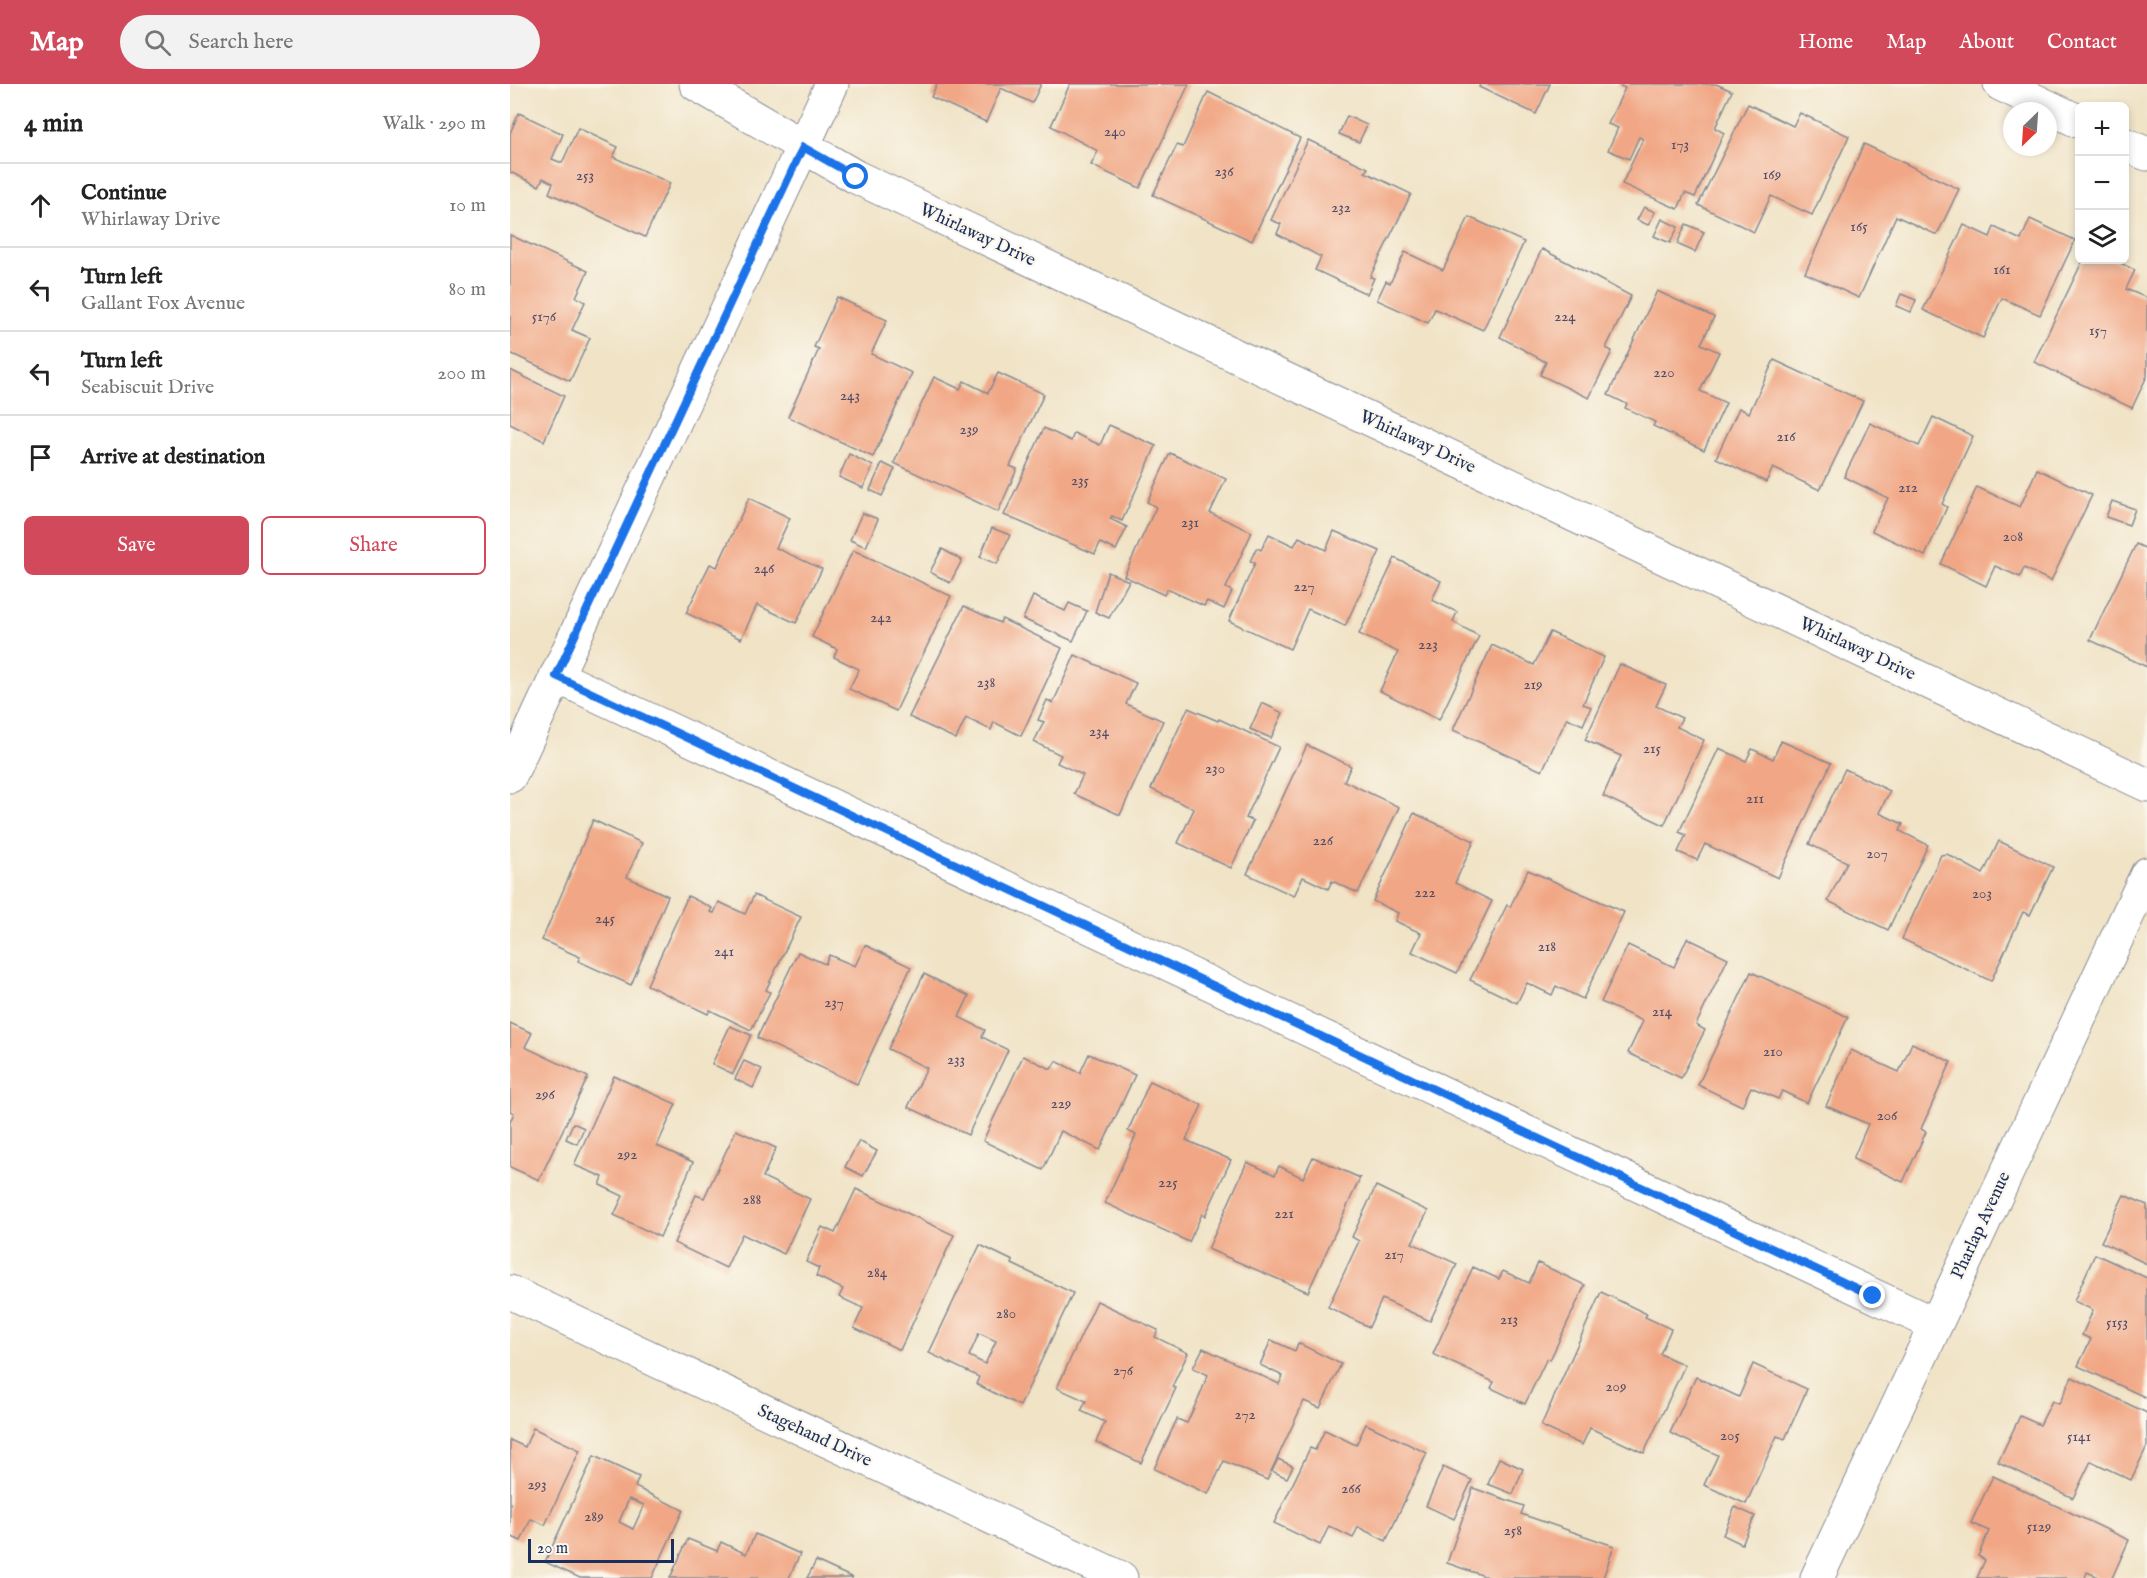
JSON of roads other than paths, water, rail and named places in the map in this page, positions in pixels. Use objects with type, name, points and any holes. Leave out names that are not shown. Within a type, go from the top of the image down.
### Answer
[{"type":"street","name":"Whirlaway Drive","points":[[696,84],[856,177],[2147,785]]},
{"type":"street","points":[[510,776],[832,84]]},
{"type":"street","points":[[2000,84],[2075,120]]},
{"type":"street","points":[[2129,146],[2147,154]]},
{"type":"street","points":[[556,676],[1934,1324]]},
{"type":"street","name":"Pharlap Avenue","points":[[1816,1578],[2147,874]]},
{"type":"street","name":"Stagehand Drive","points":[[510,1292],[1121,1578]]}]
